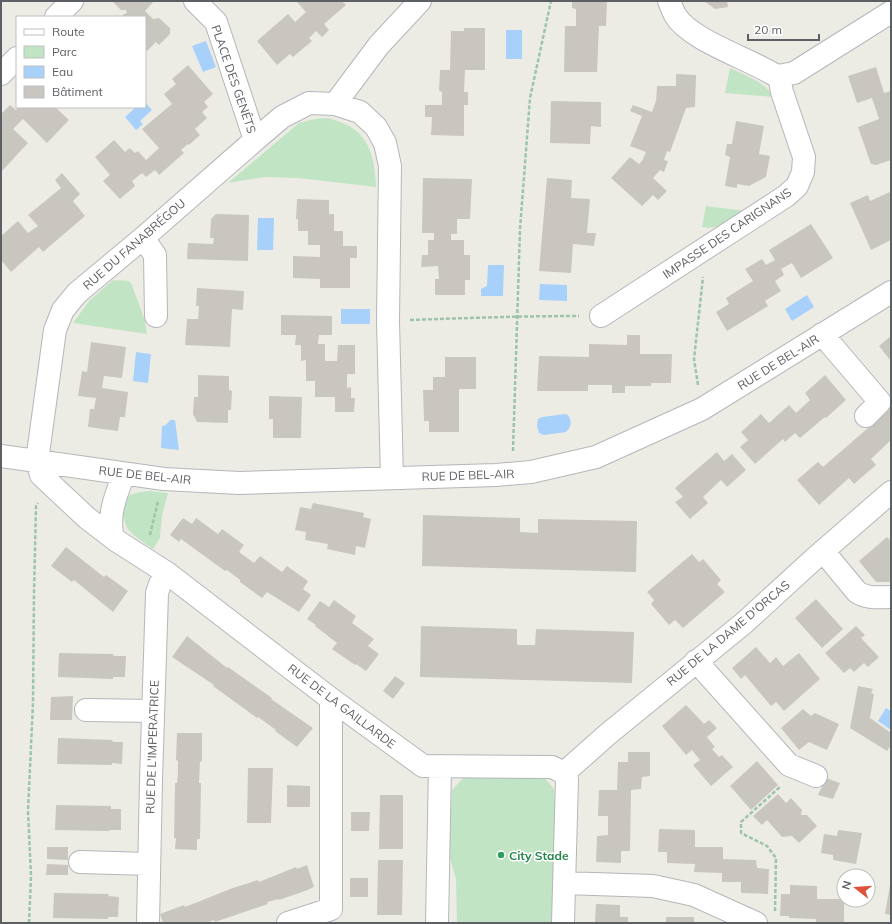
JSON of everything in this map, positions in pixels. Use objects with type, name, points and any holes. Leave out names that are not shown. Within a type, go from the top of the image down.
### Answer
[{"type":"street","points":[[57,16],[72,1]]},
{"type":"street","name":"PLACE DES GENÊTS","points":[[195,1],[216,22],[255,140]]},
{"type":"street","points":[[335,104],[379,45],[420,1]]},
{"type":"street","points":[[669,1],[675,16],[685,27],[698,36],[779,76],[794,73],[891,12]]},
{"type":"street","points":[[1,74],[16,59]]},
{"type":"street","name":"IMPASSE DES CARIGNANS","points":[[601,316],[786,196],[797,186],[803,172],[804,157],[782,92],[779,76]]},
{"type":"street","name":"RUE DU FANABRÉGOU","points":[[37,462],[55,330],[63,310],[77,293],[143,238],[282,117],[309,104],[335,104],[360,112],[376,127],[385,143],[390,166],[388,321],[392,478]]},
{"type":"street","points":[[143,238],[155,255],[156,316]]},
{"type":"street","name":"RUE DE BEL-AIR","points":[[1,456],[124,474],[239,483],[496,475],[531,472],[596,457],[702,409],[891,292]]},
{"type":"street","points":[[822,334],[880,402],[866,416]]},
{"type":"street","name":"RUE DE LA GAILLARDE","points":[[37,462],[41,475],[87,518],[113,538],[167,573],[331,699],[422,766],[552,767],[564,773]]},
{"type":"street","points":[[113,538],[110,520],[113,506],[124,474]]},
{"type":"street","name":"RUE DE LA DAME D'ORCAS","points":[[564,773],[608,734],[744,623],[891,492]]},
{"type":"street","points":[[823,551],[857,592],[871,597],[891,597]]},
{"type":"street","name":"RUE DE L'IMPERATRICE","points":[[148,923],[157,593],[160,584],[167,573]]},
{"type":"street","points":[[696,661],[789,765],[816,776]]},
{"type":"street","points":[[288,923],[319,918],[331,909],[331,699]]},
{"type":"street","points":[[86,710],[153,711]]},
{"type":"street","points":[[437,923],[440,766]]},
{"type":"street","points":[[563,923],[567,780],[564,773]]},
{"type":"street","points":[[80,862],[149,864]]},
{"type":"street","points":[[564,883],[653,886],[694,895],[765,919]]},
{"type":"path","points":[[512,474],[520,229],[530,98],[551,1]]},
{"type":"path","points":[[694,256],[703,272],[694,359],[702,409]]},
{"type":"path","points":[[388,321],[518,316],[601,316]]},
{"type":"path","points":[[139,555],[147,545],[164,478]]},
{"type":"path","points":[[29,923],[31,876],[28,811],[33,703],[36,506],[50,484]]},
{"type":"path","points":[[765,919],[776,858],[767,846],[741,833],[742,822],[790,778],[789,765]]},
{"type":"green space","points":[[730,68],[760,83],[770,92],[773,97],[725,93]]},
{"type":"green space","points":[[327,118],[351,127],[366,142],[373,162],[376,187],[298,178],[264,177],[228,183],[299,123]]},
{"type":"green space","points":[[706,206],[746,211],[725,224],[708,228],[702,227]]},
{"type":"green space","points":[[113,280],[129,281],[132,285],[145,321],[147,334],[73,323],[89,301]]},
{"type":"green space","points":[[149,491],[168,493],[162,516],[160,538],[153,549],[130,532],[126,526],[123,514],[123,507],[126,498],[133,494]]},
{"type":"green space","points":[[479,773],[542,775],[554,789],[552,923],[457,923],[456,879],[449,855],[452,790],[464,777]]},
{"type":"water","points":[[506,30],[522,30],[522,59],[506,59]]},
{"type":"water","points":[[206,41],[216,67],[203,72],[192,46]]},
{"type":"water","points":[[146,103],[152,110],[140,121],[143,124],[136,130],[125,117],[135,108],[146,108]]},
{"type":"water","points":[[258,218],[274,218],[273,250],[257,250]]},
{"type":"water","points":[[488,265],[504,265],[503,296],[481,296],[481,289],[487,286]]},
{"type":"water","points":[[540,284],[567,285],[567,301],[539,300]]},
{"type":"water","points":[[807,295],[814,307],[792,321],[785,309]]},
{"type":"water","points":[[341,309],[370,309],[370,324],[341,324]]},
{"type":"water","points":[[136,352],[151,354],[148,383],[133,381]]},
{"type":"water","points":[[565,414],[568,415],[571,422],[566,432],[544,435],[539,433],[537,426],[538,419],[542,417]]},
{"type":"water","points":[[170,420],[175,420],[179,450],[161,448],[162,426],[166,425]]},
{"type":"water","points":[[886,708],[891,711],[891,730],[878,721]]},
{"type":"building","points":[[112,1],[154,1],[145,11],[153,19],[159,18],[170,28],[170,34],[159,45],[156,42],[147,51],[146,16],[122,16],[127,13],[126,10],[121,10]]},
{"type":"building","points":[[296,1],[342,1],[346,5],[324,24],[329,30],[322,37],[316,31],[309,38],[312,41],[293,57],[290,54],[277,65],[257,41],[288,14],[295,22],[306,12]]},
{"type":"building","points":[[572,1],[607,1],[606,26],[599,26],[597,72],[564,72],[565,26],[576,26],[576,9],[572,8]]},
{"type":"building","points":[[704,1],[727,1],[728,7],[715,9]]},
{"type":"building","points":[[464,28],[485,28],[485,70],[465,70],[464,92],[468,92],[468,105],[464,105],[464,136],[431,135],[432,117],[425,117],[425,105],[442,105],[442,92],[439,91],[440,70],[450,70],[451,31],[464,31]]},
{"type":"building","points":[[188,65],[213,94],[204,102],[208,107],[202,112],[207,118],[195,129],[200,135],[181,150],[184,153],[159,175],[155,170],[146,177],[142,173],[132,181],[135,186],[120,199],[103,181],[110,175],[95,157],[114,140],[125,152],[130,148],[135,153],[138,151],[146,160],[159,148],[142,129],[172,104],[164,94],[176,84],[172,79]]},
{"type":"building","points":[[876,67],[884,93],[891,91],[891,160],[876,165],[871,164],[858,127],[879,119],[872,98],[857,103],[848,76]]},
{"type":"building","points":[[676,74],[696,75],[695,107],[686,108],[670,152],[667,151],[664,160],[668,161],[664,172],[660,170],[653,178],[667,191],[658,200],[653,195],[642,206],[611,178],[630,157],[639,164],[646,152],[630,146],[642,116],[630,111],[633,105],[652,112],[656,101],[657,86],[676,86]]},
{"type":"building","points":[[551,101],[601,102],[601,127],[591,126],[590,144],[550,143]]},
{"type":"building","points":[[10,105],[16,110],[18,108],[56,108],[69,120],[47,143],[23,119],[13,129],[28,143],[1,172],[1,114]]},
{"type":"building","points":[[736,121],[764,126],[759,154],[770,156],[766,177],[749,186],[737,184],[737,188],[725,186],[730,157],[725,155],[727,144],[732,144]]},
{"type":"building","points":[[62,173],[80,194],[73,201],[85,216],[43,252],[39,247],[11,272],[1,260],[1,236],[18,221],[28,233],[38,226],[28,215],[61,188],[55,180]]},
{"type":"building","points":[[423,178],[472,179],[470,219],[457,219],[457,234],[451,234],[451,240],[464,240],[464,255],[470,255],[470,280],[465,280],[465,295],[435,295],[435,279],[439,279],[438,266],[421,267],[422,255],[428,255],[428,240],[434,240],[434,233],[422,233]]},
{"type":"building","points":[[547,178],[572,180],[571,198],[590,199],[587,233],[596,233],[594,246],[573,244],[571,273],[539,271]]},
{"type":"building","points":[[890,192],[891,240],[871,250],[850,203],[868,195],[870,201]]},
{"type":"building","points":[[297,199],[329,200],[329,214],[334,214],[334,231],[343,231],[343,246],[357,246],[357,258],[350,258],[350,288],[320,288],[320,279],[293,278],[293,256],[320,257],[320,245],[308,245],[308,231],[298,231],[298,219],[296,219]]},
{"type":"building","points":[[216,214],[249,215],[248,261],[187,259],[188,243],[213,244],[214,238],[210,238],[211,219]]},
{"type":"building","points":[[811,224],[833,258],[801,278],[792,263],[781,269],[784,275],[775,281],[781,291],[765,301],[768,306],[727,331],[716,312],[729,304],[726,298],[753,281],[745,269],[762,259],[766,265],[775,260],[769,250]]},
{"type":"building","points":[[197,288],[244,291],[243,310],[232,309],[230,347],[185,345],[187,319],[198,319],[199,306],[196,306]]},
{"type":"building","points":[[281,315],[332,316],[332,335],[319,335],[318,344],[325,344],[325,361],[337,361],[338,345],[355,345],[355,374],[347,374],[347,388],[351,387],[351,398],[355,398],[354,412],[335,412],[335,397],[315,397],[315,381],[306,381],[306,360],[301,361],[301,345],[295,345],[296,335],[281,335]]},
{"type":"building","points":[[627,335],[640,335],[640,354],[672,354],[671,383],[651,383],[651,386],[625,386],[625,393],[612,393],[612,385],[588,385],[588,391],[537,391],[539,356],[589,357],[589,344],[627,345]]},
{"type":"building","points":[[891,336],[891,361],[879,346]]},
{"type":"building","points":[[91,342],[126,347],[122,378],[104,376],[102,388],[128,392],[125,417],[120,417],[118,431],[88,427],[90,409],[94,409],[96,398],[78,396],[82,371],[87,372]]},
{"type":"building","points":[[445,357],[476,357],[476,389],[459,389],[459,432],[429,432],[429,421],[424,421],[423,390],[433,390],[433,377],[445,377]]},
{"type":"building","points":[[198,375],[229,376],[229,390],[232,391],[231,410],[228,410],[228,423],[197,422],[193,414],[194,397],[198,397]]},
{"type":"building","points":[[825,375],[846,400],[800,438],[795,433],[785,442],[783,439],[755,464],[740,447],[748,440],[741,432],[761,414],[769,423],[789,405],[796,413],[810,400],[805,393]]},
{"type":"building","points":[[269,396],[302,397],[301,438],[273,438],[273,419],[269,419]]},
{"type":"building","points":[[891,408],[891,440],[871,459],[876,465],[854,484],[849,478],[819,505],[797,480],[818,462],[823,467]]},
{"type":"building","points":[[717,452],[724,461],[732,454],[746,470],[727,487],[721,480],[703,497],[708,503],[690,519],[675,502],[683,497],[675,488]]},
{"type":"building","points":[[313,503],[364,513],[363,517],[371,519],[365,548],[356,546],[355,555],[327,549],[328,544],[305,540],[306,532],[295,530],[300,507],[311,509]]},
{"type":"building","points":[[423,515],[520,518],[520,532],[538,533],[538,519],[637,521],[636,572],[422,566]]},
{"type":"building","points":[[183,518],[192,524],[196,518],[218,534],[222,529],[244,545],[239,552],[254,563],[260,556],[282,572],[287,566],[308,581],[303,589],[311,595],[299,612],[267,592],[262,598],[240,582],[240,580],[227,570],[225,571],[181,539],[179,542],[170,535]]},
{"type":"building","points":[[887,537],[891,541],[891,582],[876,582],[859,561]]},
{"type":"building","points":[[66,547],[104,577],[106,575],[128,591],[113,612],[74,580],[72,582],[51,566]]},
{"type":"building","points":[[692,554],[699,562],[703,559],[721,580],[717,584],[725,592],[683,628],[675,620],[669,625],[651,604],[654,600],[647,592]]},
{"type":"building","points":[[816,599],[843,629],[822,648],[795,618]]},
{"type":"building","points":[[334,600],[356,616],[352,623],[374,639],[368,646],[379,654],[366,671],[332,649],[337,643],[307,619],[320,601],[329,607]]},
{"type":"building","points":[[421,626],[517,629],[517,645],[535,645],[536,629],[634,632],[632,683],[420,677]]},
{"type":"building","points":[[856,626],[865,635],[861,638],[879,657],[868,667],[864,663],[854,672],[850,668],[844,673],[825,653]]},
{"type":"building","points":[[187,636],[227,668],[228,667],[313,728],[297,747],[275,731],[276,730],[213,686],[214,685],[172,657]]},
{"type":"building","points":[[756,647],[770,663],[776,657],[783,666],[799,653],[820,679],[784,711],[776,702],[771,706],[745,675],[741,679],[732,668]]},
{"type":"building","points":[[59,653],[114,654],[113,656],[126,656],[125,677],[113,677],[113,679],[58,677]]},
{"type":"building","points":[[395,676],[405,683],[393,699],[383,691]]},
{"type":"building","points":[[858,686],[873,689],[871,693],[874,694],[870,718],[891,733],[891,745],[887,751],[850,728]]},
{"type":"building","points":[[73,696],[72,720],[50,720],[51,697]]},
{"type":"building","points":[[686,705],[704,724],[709,720],[717,728],[707,737],[715,747],[712,749],[719,757],[722,755],[733,767],[711,786],[693,765],[700,760],[692,750],[686,755],[662,726]]},
{"type":"building","points":[[803,709],[811,716],[815,713],[839,724],[827,750],[809,742],[799,750],[781,728]]},
{"type":"building","points":[[177,733],[202,733],[202,761],[200,762],[199,783],[201,783],[200,839],[197,839],[197,850],[175,849],[175,783],[177,783],[178,773],[178,761],[176,760]]},
{"type":"building","points":[[58,738],[112,740],[113,742],[123,742],[122,764],[57,764]]},
{"type":"building","points":[[628,752],[650,752],[650,776],[642,777],[641,789],[631,790],[630,851],[621,851],[621,863],[596,862],[597,836],[608,835],[608,816],[598,816],[599,790],[617,790],[618,762],[628,762]]},
{"type":"building","points":[[757,761],[778,785],[751,810],[730,786]]},
{"type":"building","points":[[248,768],[273,768],[271,823],[247,823]]},
{"type":"building","points":[[826,778],[840,783],[833,799],[818,795]]},
{"type":"building","points":[[287,785],[310,786],[310,807],[287,807]]},
{"type":"building","points":[[778,794],[786,803],[791,798],[802,810],[801,815],[807,815],[817,826],[799,843],[792,836],[782,837],[767,820],[762,825],[753,816]]},
{"type":"building","points":[[380,795],[403,795],[403,849],[379,849]]},
{"type":"building","points":[[56,805],[111,806],[111,809],[121,809],[121,830],[55,830]]},
{"type":"building","points":[[351,812],[370,812],[369,831],[351,831]]},
{"type":"building","points":[[659,829],[695,830],[695,847],[723,847],[723,859],[756,860],[757,868],[769,869],[768,894],[741,893],[741,882],[722,882],[722,873],[694,872],[695,864],[667,863],[667,852],[658,852]]},
{"type":"building","points":[[838,830],[862,833],[856,864],[833,860],[833,855],[821,853],[824,834],[837,836]]},
{"type":"building","points":[[47,847],[68,847],[68,860],[47,859]]},
{"type":"building","points":[[378,860],[403,860],[402,915],[377,915]]},
{"type":"building","points":[[47,864],[68,865],[68,875],[46,875]]},
{"type":"building","points":[[307,865],[314,887],[305,891],[279,900],[267,902],[268,904],[215,922],[214,920],[206,923],[163,923],[160,914],[184,905],[185,907],[233,888],[258,880],[259,882],[296,867],[297,869]]},
{"type":"building","points":[[350,878],[368,878],[368,897],[350,897]]},
{"type":"building","points":[[790,885],[817,886],[817,899],[836,899],[836,908],[844,908],[844,923],[816,923],[816,919],[789,918],[789,916],[780,916],[781,894],[790,894]]},
{"type":"building","points":[[891,885],[891,915],[885,914]]},
{"type":"building","points":[[54,893],[109,894],[108,896],[119,897],[118,917],[108,917],[108,919],[53,918]]},
{"type":"building","points":[[596,904],[620,905],[620,917],[628,917],[628,923],[595,923]]},
{"type":"building","points":[[666,917],[694,917],[694,923],[666,923]]},
{"type":"place","name":"City Stade","points":[[501,855]]}]
